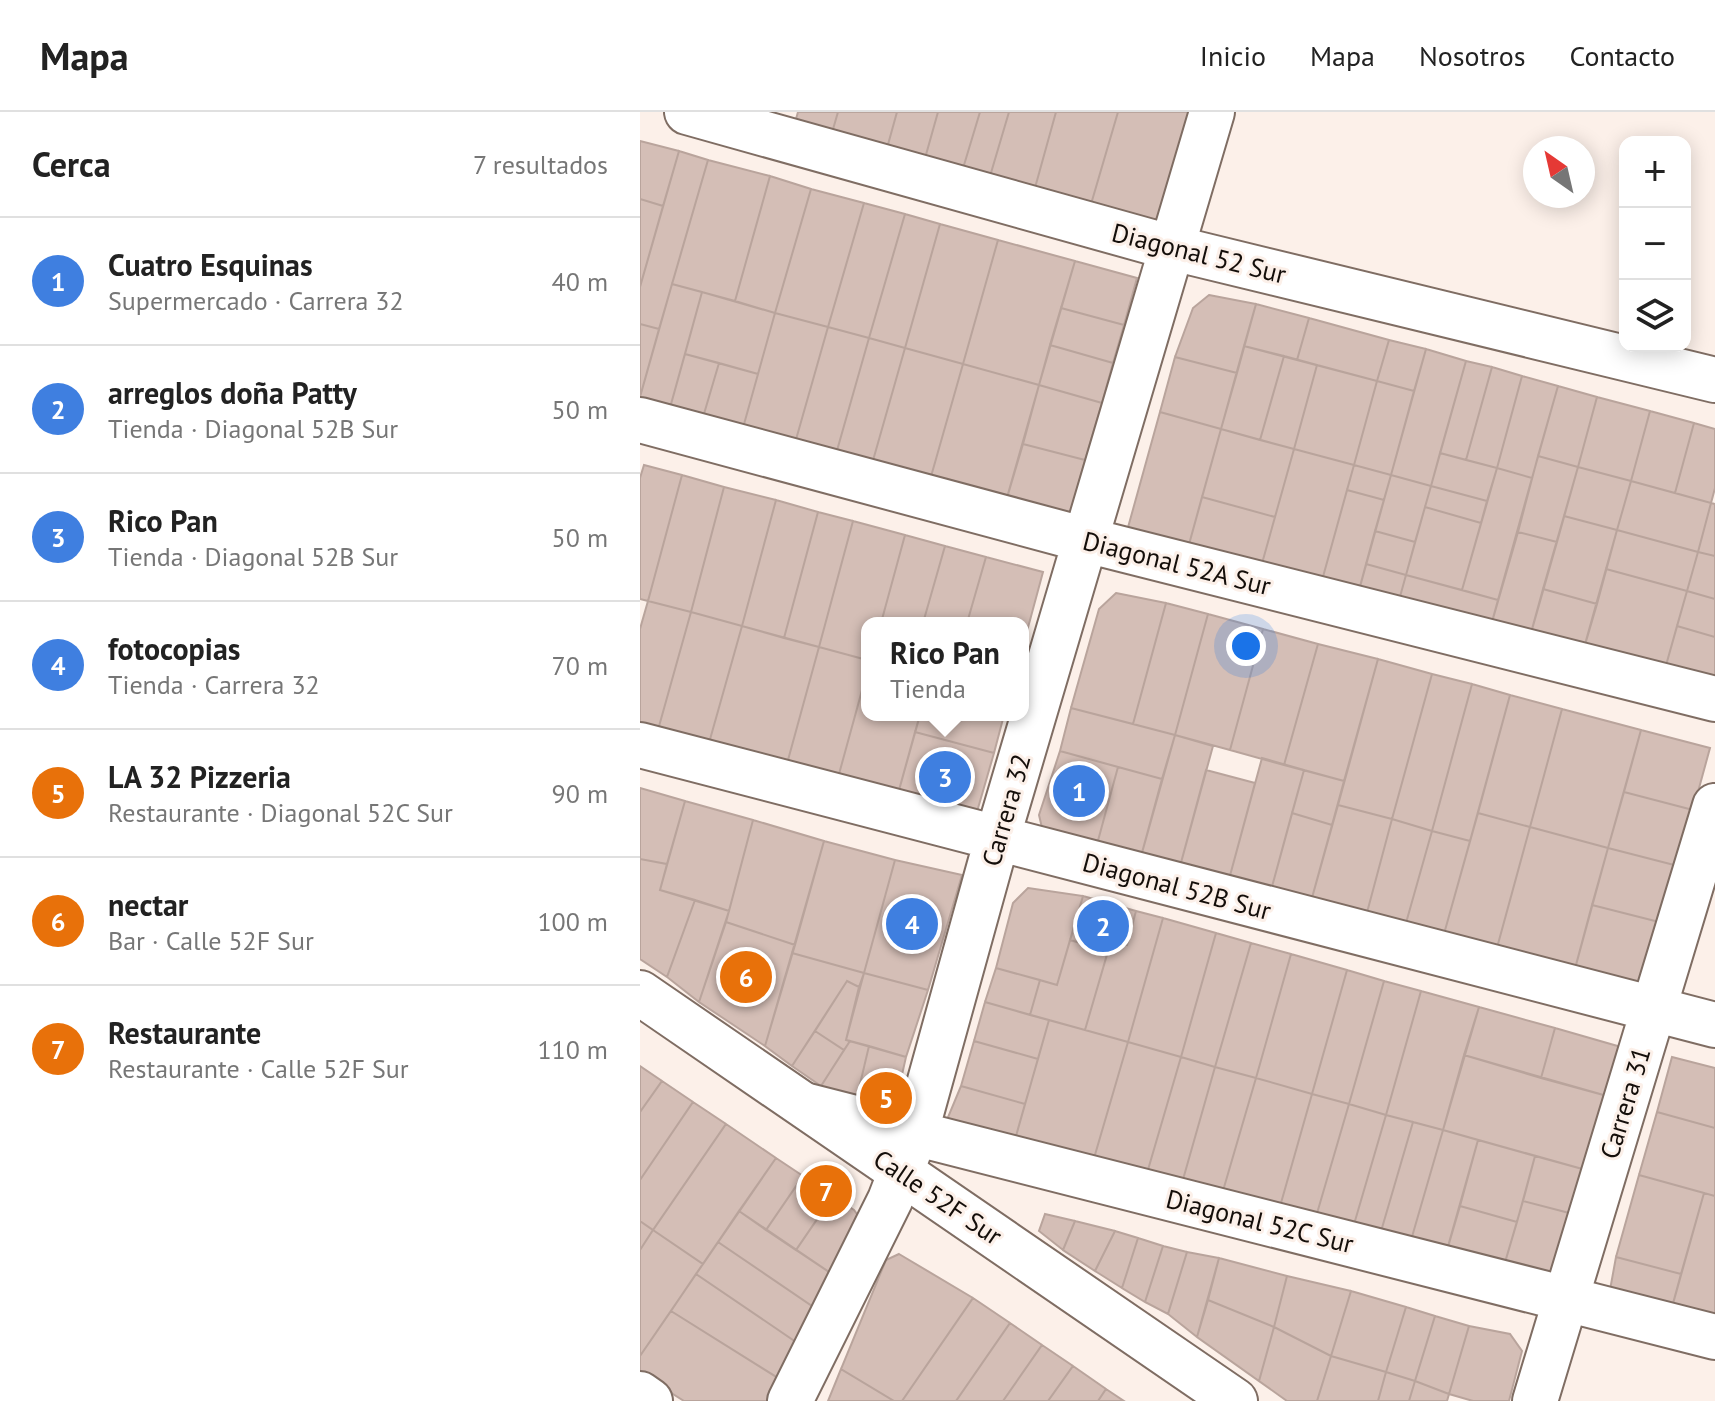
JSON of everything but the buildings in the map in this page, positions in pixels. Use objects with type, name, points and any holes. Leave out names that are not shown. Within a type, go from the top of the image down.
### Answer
[{"type":"street","name":"Diagonal 52 Sur","points":[[687,112],[1173,248],[1715,380]]},
{"type":"street","name":"Carrera 32","points":[[790,1401],[890,1200],[908,1153],[997,839],[1212,112]]},
{"type":"street","name":"Diagonal 52A Sur","points":[[640,420],[1086,540],[1715,699]]},
{"type":"street","name":"Diagonal 52B Sur","points":[[640,745],[1715,1025]]},
{"type":"street","name":"Carrera 31","points":[[1535,1401],[1715,806]]},
{"type":"street","name":"Calle 52F Sur","points":[[640,993],[805,1106],[908,1153],[1235,1401]]},
{"type":"street","name":"Diagonal 52C Sur","points":[[908,1153],[1566,1299],[1715,1337]]},
{"type":"street","points":[[640,1394],[650,1401]]},
{"type":"place","name":"Rico Pan","points":[[945,777]]},
{"type":"place","name":"Cuatro Esquinas","points":[[1079,791]]},
{"type":"place","name":"fotocopias","points":[[912,924]]},
{"type":"place","name":"arreglos doña Patty","points":[[1103,926]]},
{"type":"place","name":"nectar","points":[[746,977]]},
{"type":"place","name":"LA 32 Pizzeria","points":[[886,1098]]},
{"type":"place","name":"Restaurante","points":[[826,1191]]}]
